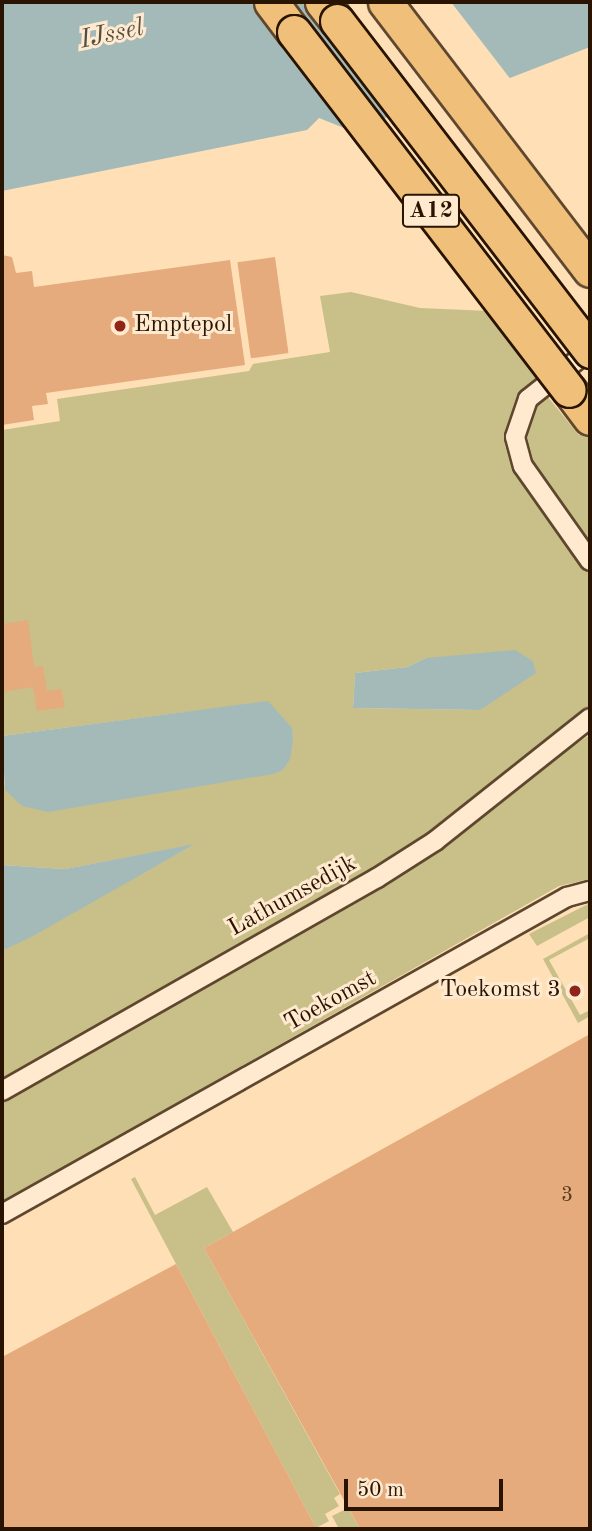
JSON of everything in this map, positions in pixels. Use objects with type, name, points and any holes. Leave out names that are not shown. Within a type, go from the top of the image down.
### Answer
[{"type":"highway","name":"A12","points":[[271,2],[590,418]]},
{"type":"highway","points":[[387,5],[590,270]]},
{"type":"highway","name":"A12","points":[[330,12],[590,350]]},
{"type":"street","points":[[590,350],[528,399],[515,437],[523,466],[590,561]]},
{"type":"street","name":"Lathumsedijk","points":[[2,1091],[377,878],[435,841],[590,718]]},
{"type":"street","name":"Toekomst","points":[[2,1214],[567,897],[590,891]]},
{"type":"shaded area","points":[[351,292],[420,308],[489,311],[542,380],[514,410],[509,437],[518,469],[590,571],[590,711],[438,831],[393,861],[2,1084],[2,951],[193,845],[65,869],[2,865],[2,762],[5,790],[243,777],[283,770],[293,741],[194,711],[2,736],[2,430],[60,421],[57,399],[249,371],[253,364],[330,352],[320,296]],"holes":[[[426,658],[480,710],[353,708],[355,673],[407,667]]]},
{"type":"shaded area","points":[[551,392],[547,396],[579,435],[584,432],[590,440],[590,554],[532,470],[520,437],[530,404]]},
{"type":"shaded area","points":[[590,735],[590,879],[559,886],[2,1202],[2,1096],[227,968]]},
{"type":"shaded area","points":[[590,903],[590,917],[537,946],[529,934]]},
{"type":"shaded area","points":[[590,933],[590,938],[549,960],[580,1015],[590,1010],[590,1016],[578,1023],[543,959]]},
{"type":"shaded area","points":[[135,1177],[155,1215],[207,1187],[233,1232],[204,1248],[340,1494],[334,1498],[339,1506],[325,1514],[329,1521],[316,1528],[131,1179]]},
{"type":"shaded area","points":[[348,1508],[360,1529],[339,1529],[332,1516]]},
{"type":"water","name":"IJssel","points":[[2,2],[590,2],[590,47],[505,80],[363,125],[344,128],[319,118],[307,130],[2,191]]},
{"type":"water","points":[[515,650],[533,661],[536,673],[480,710],[353,708],[355,673],[407,667],[426,658]]},
{"type":"water","points":[[268,701],[292,728],[293,741],[290,759],[283,770],[273,774],[48,812],[22,806],[5,790],[2,736]]},
{"type":"water","points":[[195,844],[2,951],[2,865],[65,869]]},
{"type":"pier","points":[[345,2],[451,2],[512,81],[427,109]]},
{"type":"building","name":"Emptepol","points":[[2,255],[12,257],[16,273],[32,271],[34,287],[230,260],[245,365],[46,393],[48,404],[32,406],[34,420],[2,425]]},
{"type":"building","points":[[275,257],[288,353],[251,358],[237,262]]},
{"type":"building","points":[[28,620],[34,667],[43,666],[47,691],[61,689],[65,707],[37,711],[33,687],[2,692],[2,624]]},
{"type":"building","points":[[590,1034],[590,1529],[360,1529],[204,1248]]},
{"type":"building","points":[[176,1264],[316,1528],[2,1529],[2,1357]]},
{"type":"place","name":"Emptepol","points":[[120,326]]},
{"type":"place","name":"Toekomst 3","points":[[575,991]]}]
